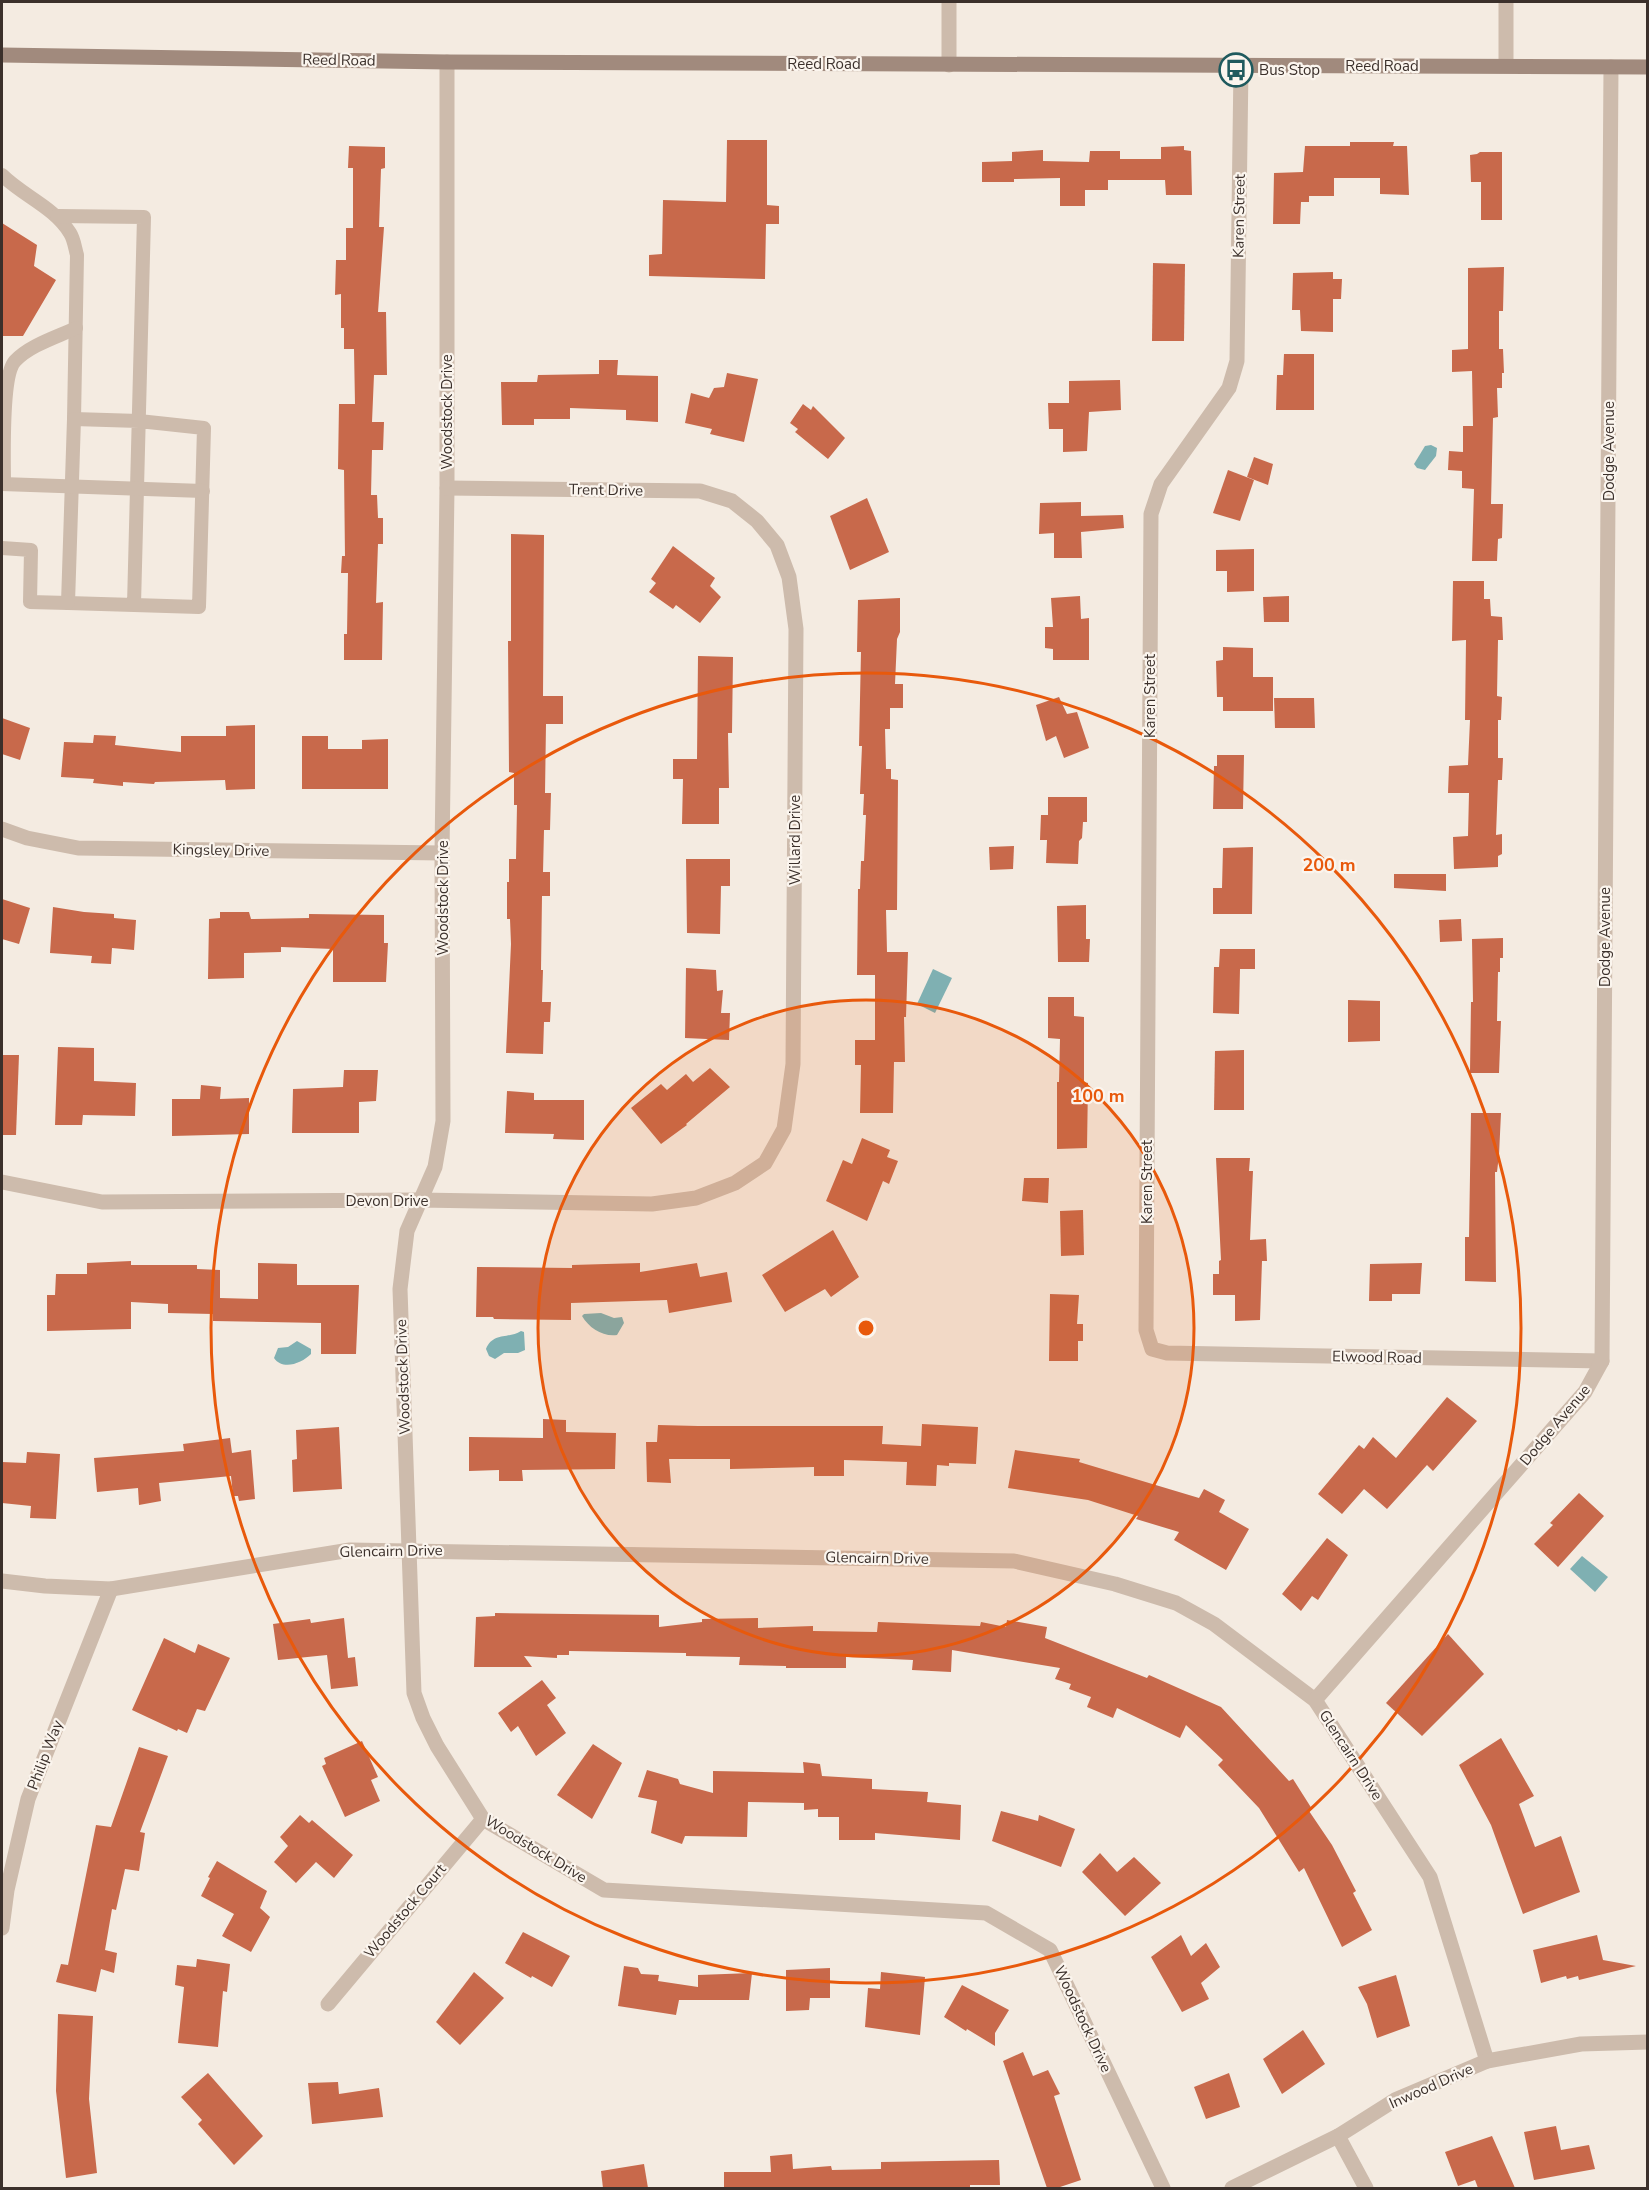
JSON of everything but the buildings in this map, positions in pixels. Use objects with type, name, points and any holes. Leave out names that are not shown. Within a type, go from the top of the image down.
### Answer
[{"type":"main road","name":"Reed Road","points":[[2,55],[447,62],[1647,67]]},
{"type":"street","points":[[949,2],[949,65]]},
{"type":"street","points":[[1506,2],[1506,66]]},
{"type":"street","name":"Woodstock Drive","points":[[447,62],[447,488],[442,853],[443,1121],[435,1167],[407,1231],[400,1289],[414,1693],[437,1746],[483,1819],[604,1890],[986,1913],[1050,1950],[1163,2188]]},
{"type":"street","name":"Karen Street","points":[[1152,1349],[1146,1330],[1151,514],[1161,484],[1229,388],[1237,361],[1241,66]]},
{"type":"street","name":"Dodge Avenue","points":[[1315,1700],[1585,1392],[1602,1360],[1611,67]]},
{"type":"street","name":"Trent Drive","points":[[447,488],[700,491],[732,501],[757,521]]},
{"type":"street","name":"Willard Drive","points":[[757,521],[777,545],[789,578],[796,628],[793,1064],[784,1130],[765,1163]]},
{"type":"street","name":"Kingsley Drive","points":[[2,829],[27,838],[78,848],[442,853]]},
{"type":"street","name":"Devon Drive","points":[[2,1182],[102,1202],[419,1200],[652,1204],[696,1198],[716,1191],[735,1183],[765,1163]]},
{"type":"street","name":"Elwood Road","points":[[1152,1349],[1178,1353],[1602,1360]]},
{"type":"street","name":"Glencairn Drive","points":[[2,1581],[45,1586],[111,1589],[350,1550],[410,1549],[1014,1561],[1115,1584],[1176,1603],[1214,1624],[1315,1700],[1430,1877],[1487,2061]]},
{"type":"street","name":"Philip Way","points":[[2,1928],[7,1890],[28,1799],[111,1589]]},
{"type":"street","name":"Woodstock Court","points":[[328,2004],[483,1819]]},
{"type":"street","name":"Inwood Drive","points":[[1232,2188],[1338,2136],[1395,2100],[1487,2061],[1581,2044],[1647,2042]]},
{"type":"street","points":[[1338,2136],[1366,2188]]},
{"type":"lane","points":[[2,175],[11,184],[57,216],[72,234],[76,255],[68,603]]},
{"type":"lane","points":[[57,216],[144,217],[134,605]]},
{"type":"lane","points":[[76,328],[28,351],[14,362],[7,380],[3,484],[203,491]]},
{"type":"lane","points":[[2,548],[31,550],[30,602],[199,607],[204,428],[139,421],[74,419]]},
{"type":"water","points":[[1431,445],[1437,448],[1436,456],[1425,470],[1417,468],[1414,464],[1425,446]]},
{"type":"water","points":[[933,969],[952,978],[935,1013],[917,1004]]},
{"type":"water","points":[[601,1313],[614,1318],[622,1317],[624,1323],[617,1335],[607,1335],[597,1331],[582,1316]]},
{"type":"water","points":[[524,1332],[525,1350],[518,1353],[504,1353],[495,1359],[489,1356],[486,1349],[493,1340]]},
{"type":"water","points":[[297,1341],[311,1349],[311,1354],[298,1363],[287,1365],[274,1358],[278,1348],[288,1347]]},
{"type":"water","points":[[1582,1556],[1608,1577],[1595,1592],[1570,1569]]},
{"type":"place","name":"Bus Stop","points":[[1236,70]]}]
